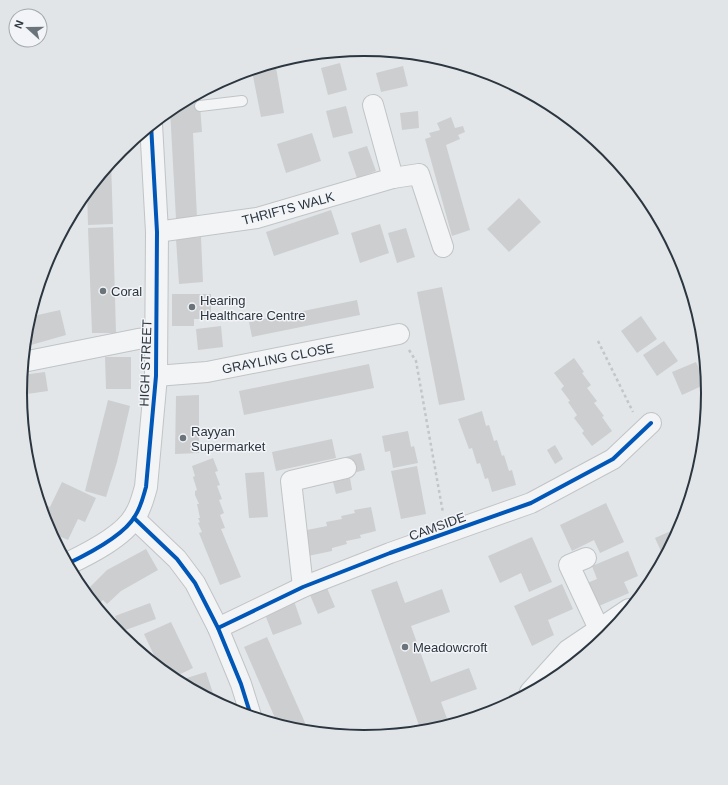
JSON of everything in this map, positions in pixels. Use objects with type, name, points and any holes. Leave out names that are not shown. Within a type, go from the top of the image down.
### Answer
[{"type":"street","points":[[373,105],[393,178]]},
{"type":"street","name":"HIGH STREET","points":[[72,561],[92,552],[102,545],[120,532],[134,518],[142,502],[146,487],[156,376],[157,337],[157,232],[151,131]]},
{"type":"street","name":"THRIFTS WALK","points":[[157,232],[257,218],[393,178],[419,174],[443,247]]},
{"type":"street","name":"GRAYLING CLOSE","points":[[156,376],[207,372],[399,334]]},
{"type":"street","points":[[29,361],[138,339],[157,337]]},
{"type":"street","name":"CAMSIDE","points":[[218,628],[303,587],[530,503],[613,459],[647,427]]},
{"type":"street","points":[[303,587],[291,481],[346,468]]},
{"type":"street","points":[[134,518],[177,559],[195,583],[218,628],[241,684],[248,709]]},
{"type":"street","points":[[586,558],[569,565],[599,629]]},
{"type":"street","points":[[543,678],[568,650],[612,620]]},
{"type":"lane","points":[[200,106],[242,101]]},
{"type":"path","points":[[399,334],[416,361],[447,533]]},
{"type":"path","points":[[598,341],[647,427]]},
{"type":"building","points":[[340,63],[347,90],[328,95],[321,68]]},
{"type":"building","points":[[403,66],[408,86],[381,92],[376,73]]},
{"type":"building","points":[[276,67],[284,113],[261,117],[253,74]]},
{"type":"building","points":[[200,99],[202,132],[193,133],[197,218],[176,219],[170,117]]},
{"type":"building","points":[[346,106],[353,133],[333,138],[326,111]]},
{"type":"building","points":[[418,111],[419,128],[402,130],[400,113]]},
{"type":"building","points":[[451,117],[455,128],[463,126],[465,132],[458,135],[460,139],[446,145],[470,230],[452,236],[425,139],[431,137],[429,133],[440,130],[437,123]]},
{"type":"building","points":[[312,133],[321,161],[286,173],[277,144]]},
{"type":"building","points":[[367,146],[376,171],[357,178],[348,152]]},
{"type":"building","points":[[111,170],[113,224],[88,225],[87,200]]},
{"type":"building","points":[[519,198],[541,222],[509,252],[487,229]]},
{"type":"building","points":[[331,210],[339,234],[274,256],[266,232]]},
{"type":"building","points":[[380,224],[389,253],[360,263],[351,233]]},
{"type":"building","points":[[113,227],[116,333],[92,333],[88,228]]},
{"type":"building","points":[[406,228],[415,257],[397,263],[388,233]]},
{"type":"building","points":[[201,237],[203,282],[179,284],[176,239]]},
{"type":"building","points":[[442,287],[465,400],[439,405],[417,292]]},
{"type":"building","name":"Hearing Healthcare Centre","points":[[172,294],[211,294],[211,319],[194,319],[194,326],[172,326]]},
{"type":"building","points":[[357,300],[360,315],[252,337],[249,322]]},
{"type":"building","points":[[60,310],[66,335],[31,345],[36,316]]},
{"type":"building","points":[[641,316],[657,339],[637,353],[621,331]]},
{"type":"building","points":[[221,326],[223,347],[198,350],[196,329]]},
{"type":"building","points":[[664,341],[678,361],[657,376],[643,355]]},
{"type":"building","points":[[105,357],[131,357],[131,389],[106,389]]},
{"type":"building","points":[[574,358],[584,372],[582,373],[591,385],[587,388],[597,401],[594,403],[604,416],[602,417],[612,431],[592,446],[582,433],[584,431],[574,418],[577,415],[568,402],[570,401],[561,389],[564,386],[554,373]]},
{"type":"building","points":[[696,362],[700,371],[701,386],[682,395],[672,372]]},
{"type":"building","points":[[369,364],[374,388],[244,415],[239,391]]},
{"type":"building","points":[[45,372],[48,391],[27,394],[28,374]]},
{"type":"building","points":[[199,395],[199,453],[175,454],[176,396]]},
{"type":"building","points":[[108,400],[130,406],[117,462],[106,497],[85,491]]},
{"type":"building","points":[[482,411],[486,426],[489,425],[494,441],[497,440],[509,471],[512,470],[516,485],[492,492],[488,478],[485,479],[480,463],[477,464],[472,448],[469,449],[458,419]]},
{"type":"building","points":[[408,431],[411,447],[414,446],[418,463],[393,468],[390,451],[385,452],[382,436]]},
{"type":"building","points":[[332,439],[336,458],[276,471],[272,452]]},
{"type":"building","points":[[555,445],[563,459],[555,464],[547,450]]},
{"type":"building","points":[[361,453],[365,470],[349,474],[345,457]]},
{"type":"building","points":[[213,458],[218,471],[215,472],[220,485],[217,486],[222,499],[219,500],[224,513],[220,515],[225,528],[221,529],[241,577],[220,585],[199,533],[202,532],[198,523],[200,522],[198,518],[200,518],[197,504],[199,504],[195,495],[195,491],[197,490],[193,477],[195,476],[192,466]]},
{"type":"building","points":[[417,466],[426,514],[401,519],[391,471]]},
{"type":"building","points":[[264,472],[268,517],[249,518],[245,473]]},
{"type":"building","points":[[350,478],[352,490],[336,494],[333,482]]},
{"type":"building","points":[[62,482],[96,498],[85,522],[78,519],[68,540],[60,536],[47,506],[50,507]]},
{"type":"building","points":[[606,503],[624,542],[600,553],[594,540],[572,551],[560,525]]},
{"type":"building","points":[[371,507],[376,531],[360,535],[361,538],[346,541],[347,544],[332,548],[332,551],[308,556],[302,531],[327,526],[326,522],[342,519],[341,516],[355,513],[354,510]]},
{"type":"building","points":[[671,531],[661,551],[655,538]]},
{"type":"building","points":[[532,537],[552,582],[529,592],[521,573],[500,583],[488,556]]},
{"type":"building","points":[[146,549],[158,570],[121,591],[107,604],[103,600],[100,602],[89,588],[107,570]]},
{"type":"building","points":[[628,551],[638,576],[624,582],[629,593],[592,609],[582,585],[597,579],[592,566]]},
{"type":"building","name":"Meadowcroft","points":[[397,581],[405,603],[442,589],[450,612],[411,626],[431,682],[469,668],[477,689],[441,702],[447,719],[419,725],[371,590]]},
{"type":"building","points":[[562,584],[573,609],[548,620],[554,635],[532,646],[514,606]]},
{"type":"building","points":[[327,588],[335,607],[318,614],[310,595]]},
{"type":"building","points":[[294,601],[302,624],[273,635],[264,612]]},
{"type":"building","points":[[150,603],[156,619],[125,630],[117,621],[115,616]]},
{"type":"building","points":[[171,622],[193,668],[179,674],[177,673],[154,656],[144,634]]},
{"type":"building","points":[[267,637],[305,724],[275,717],[244,647]]},
{"type":"building","points":[[206,672],[213,694],[195,684],[186,678]]},
{"type":"cycle path","points":[[72,561],[105,544],[123,531],[137,513],[146,487],[156,376],[157,232],[151,131]]},
{"type":"cycle path","points":[[218,628],[303,587],[390,553],[531,503],[613,459],[651,423]]},
{"type":"cycle path","points":[[134,518],[177,559],[195,583],[218,628],[241,684],[249,709]]},
{"type":"place","name":"Coral","points":[[103,291]]},
{"type":"place","name":"Hearing Healthcare Centre","points":[[192,307]]},
{"type":"place","name":"Rayyan Supermarket","points":[[183,438]]},
{"type":"place","name":"Meadowcroft","points":[[405,647]]}]
